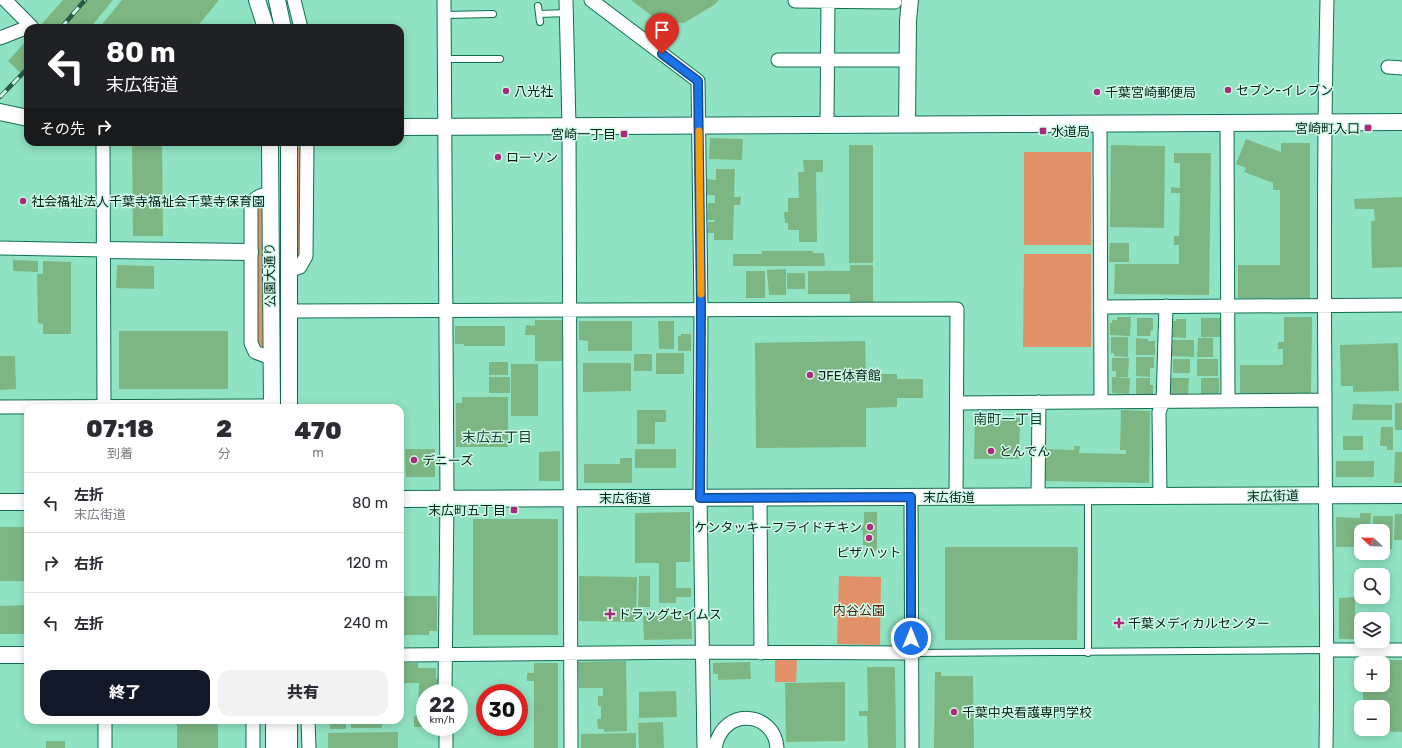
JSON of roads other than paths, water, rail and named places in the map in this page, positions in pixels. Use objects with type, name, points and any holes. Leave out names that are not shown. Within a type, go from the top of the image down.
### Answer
[{"type":"street","points":[[5,0],[29,24]]},
{"type":"street","points":[[257,0],[265,24]]},
{"type":"street","points":[[277,0],[282,24]]},
{"type":"street","points":[[294,0],[300,24]]},
{"type":"street","points":[[444,0],[446,311],[445,684]]},
{"type":"street","points":[[591,0],[698,81],[701,309],[700,498],[704,748]]},
{"type":"street","points":[[1326,748],[1328,650],[1325,400],[1325,122],[1328,0]]},
{"type":"street","points":[[795,1],[902,1],[908,6],[907,124]]},
{"type":"street","points":[[827,124],[828,1]]},
{"type":"street","points":[[566,6],[569,126],[568,310],[571,748]]},
{"type":"street","points":[[0,38],[9,33],[24,28]]},
{"type":"street","points":[[778,60],[908,60]]},
{"type":"street","points":[[1388,67],[1402,68]]},
{"type":"street","points":[[0,112],[24,117]]},
{"type":"street","points":[[404,127],[1402,122]]},
{"type":"street","points":[[1100,123],[1102,307],[1101,402]]},
{"type":"street","points":[[1227,124],[1228,401]]},
{"type":"street","points":[[103,146],[105,250],[104,404]]},
{"type":"street","name":"公園大通り","points":[[270,146],[269,194],[272,404]]},
{"type":"street","name":"公園大通り","points":[[288,146],[290,270],[289,404]]},
{"type":"street","points":[[290,270],[300,267],[306,256],[307,146]]},
{"type":"street","points":[[269,194],[258,196],[252,202],[250,252],[251,343],[255,352],[271,358]]},
{"type":"street","points":[[0,248],[250,252]]},
{"type":"street","points":[[1160,497],[1159,412],[1163,402],[1166,306]]},
{"type":"street","points":[[1102,307],[1402,306]]},
{"type":"street","points":[[290,311],[957,309],[956,497]]},
{"type":"street","points":[[957,404],[1325,400]]},
{"type":"street","points":[[1038,497],[1039,402]]},
{"type":"street","points":[[0,407],[24,407]]},
{"type":"street","name":"末広街道","points":[[404,499],[1402,495]]},
{"type":"street","points":[[760,497],[761,653]]},
{"type":"street","points":[[911,497],[912,748]]},
{"type":"street","points":[[0,502],[24,502]]},
{"type":"street","points":[[1328,650],[1402,650]]},
{"type":"street","points":[[404,655],[703,652],[911,653]]},
{"type":"street","points":[[0,656],[24,656]]},
{"type":"street","points":[[715,748],[720,732],[725,725],[732,721],[746,718],[758,721],[768,728],[775,738],[777,748]]},
{"type":"street","points":[[105,724],[105,748]]},
{"type":"street","points":[[253,724],[253,748]]},
{"type":"street","points":[[274,724],[274,748]]},
{"type":"street","points":[[289,724],[289,748]]},
{"type":"street","points":[[308,724],[309,748]]},
{"type":"street","points":[[446,736],[446,748]]},
{"type":"lane","points":[[538,6],[540,22]]},
{"type":"lane","points":[[539,14],[566,6]]},
{"type":"lane","points":[[444,15],[493,14]]},
{"type":"lane","points":[[444,59],[500,59]]},
{"type":"lane","points":[[1088,497],[1088,653]]},
{"type":"lane","points":[[911,653],[1088,653],[1328,650]]},
{"type":"railway","points":[[64,24],[85,0]]},
{"type":"railway","points":[[0,97],[24,72]]},
{"type":"place","name":"セブン-イレブン","points":[[1228,90]]},
{"type":"place","name":"八光社","points":[[506,91]]},
{"type":"place","name":"千葉宮崎郵便局","points":[[1097,92]]},
{"type":"place","name":"宮崎町入口","points":[[1368,128]]},
{"type":"place","name":"水道局","points":[[1043,131]]},
{"type":"place","name":"宮崎一丁目","points":[[624,134]]},
{"type":"place","name":"ローソン","points":[[498,157]]},
{"type":"place","name":"社会福祉法人千葉寺福祉会千葉寺保育園","points":[[23,201]]},
{"type":"place","name":"JFE体育館","points":[[810,375]]},
{"type":"place","name":"とんでん","points":[[991,451]]},
{"type":"place","name":"デニーズ","points":[[414,460]]},
{"type":"place","name":"末広町五丁目","points":[[514,510]]},
{"type":"place","name":"ケンタッキーフライドチキン","points":[[870,527]]},
{"type":"place","name":"ピザハット","points":[[869,538]]},
{"type":"place","name":"ドラッグセイムス","points":[[610,614]]},
{"type":"place","name":"千葉メディカルセンター","points":[[1119,623]]},
{"type":"place","name":"千葉中央看護専門学校","points":[[954,712]]},
{"type":"district","name":"南町一丁目","points":[[1008,419]]},
{"type":"district","name":"末広五丁目","points":[[497,437]]},
{"type":"park label","name":"内谷公園","points":[[859,610]]}]
